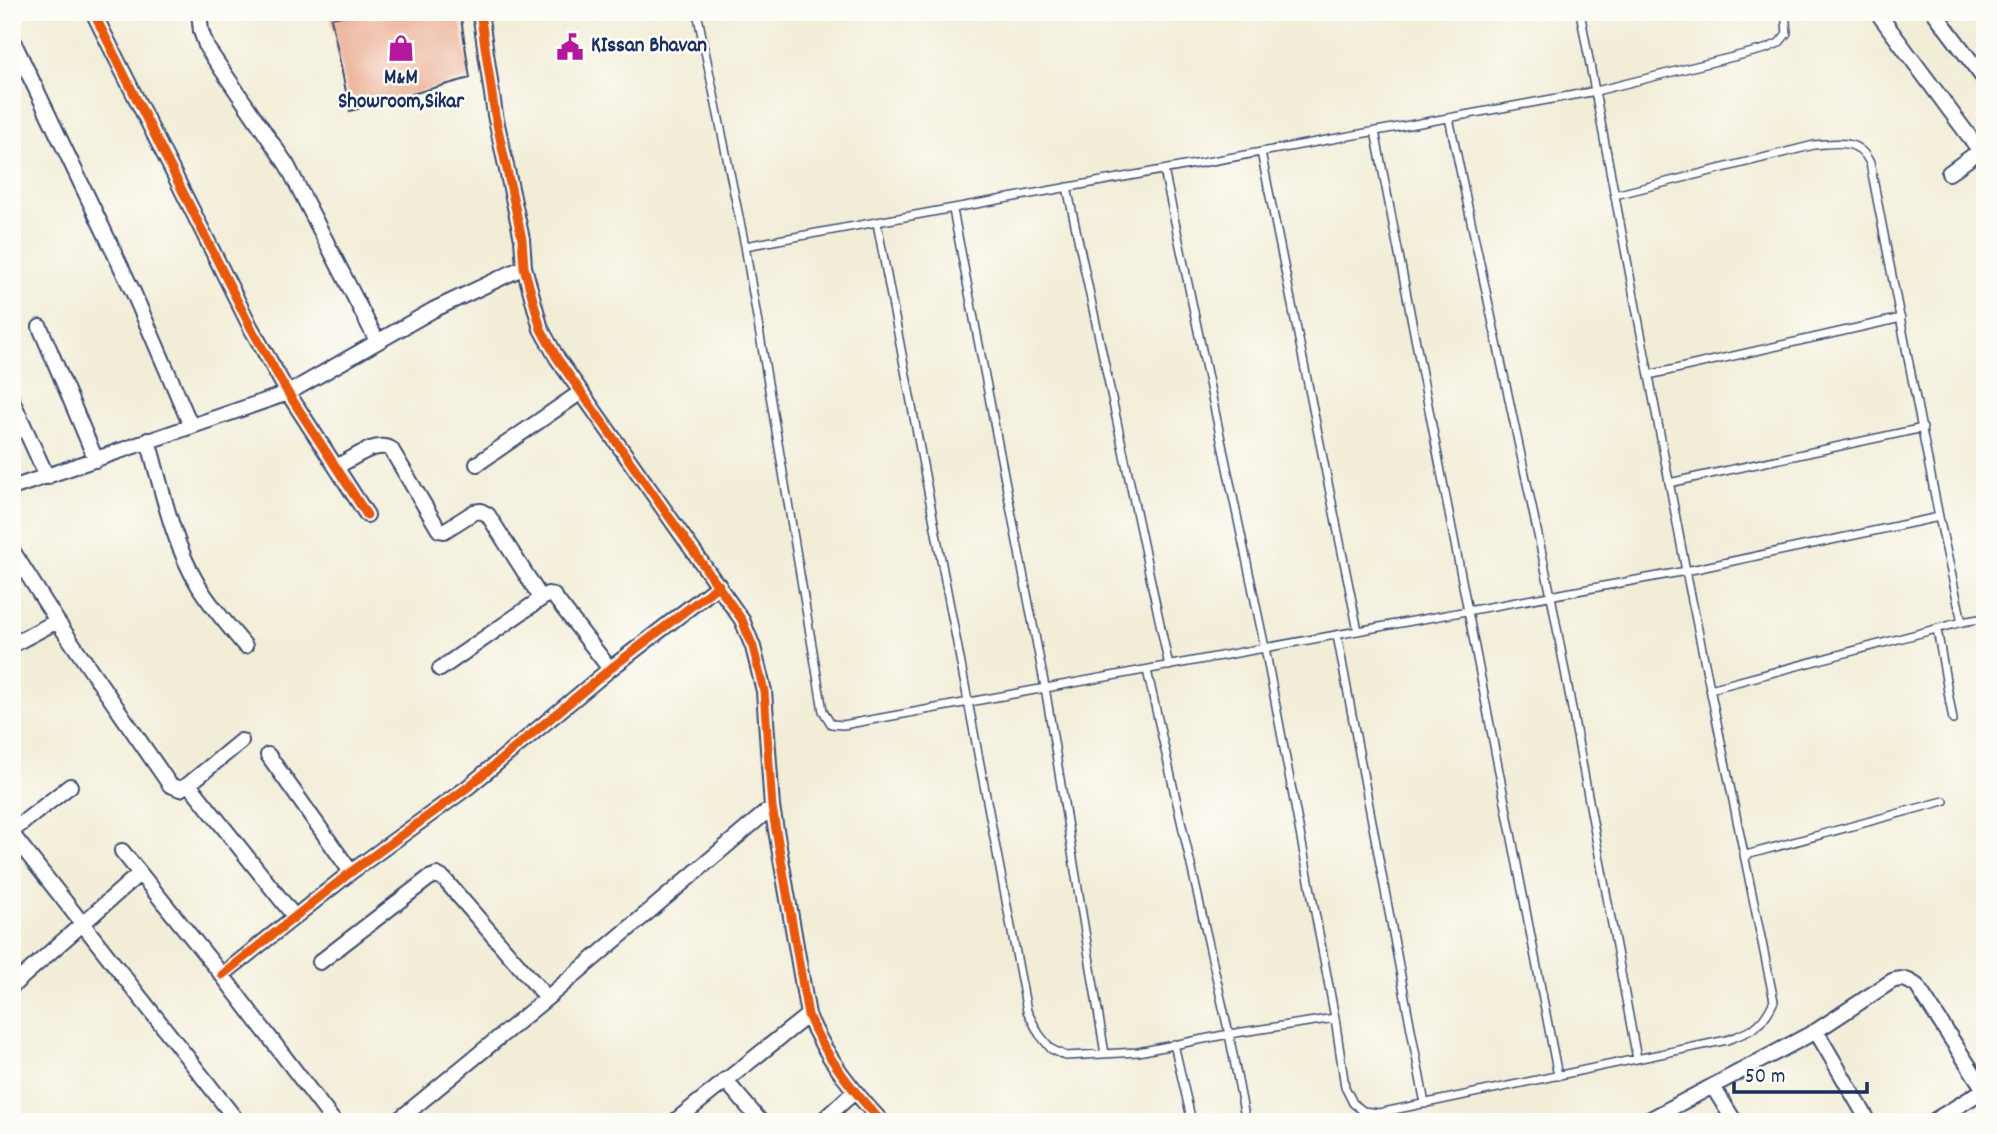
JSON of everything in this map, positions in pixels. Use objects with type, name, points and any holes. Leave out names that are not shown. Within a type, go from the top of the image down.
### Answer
[{"type":"street","points":[[93,12],[251,328],[288,393],[367,515]]},
{"type":"street","points":[[199,12],[201,31],[207,48],[287,165],[377,341]]},
{"type":"street","points":[[480,12],[495,115],[522,239],[524,267],[541,329],[557,358],[742,620],[756,658],[764,691],[772,807],[808,1015],[818,1039],[854,1092],[882,1122]]},
{"type":"street","points":[[1877,12],[1982,149],[1949,173]]},
{"type":"street","points":[[1934,12],[1985,80]]},
{"type":"street","points":[[12,39],[134,294],[191,426]]},
{"type":"street","points":[[12,488],[288,393],[433,310],[524,267]]},
{"type":"street","points":[[40,327],[96,460]]},
{"type":"street","points":[[477,464],[581,392]]},
{"type":"street","points":[[12,400],[47,477]]},
{"type":"street","points":[[148,440],[179,547],[190,571],[199,588],[245,646]]},
{"type":"street","points":[[336,467],[377,447],[386,446],[391,449],[439,530],[444,531],[474,512],[481,511],[488,515],[541,598]]},
{"type":"street","points":[[12,550],[57,621],[170,785],[180,789],[189,784],[241,741]]},
{"type":"street","points":[[222,975],[351,872],[468,787],[610,669],[719,585]]},
{"type":"street","points":[[440,669],[548,594],[553,595],[610,669]]},
{"type":"street","points":[[12,645],[57,621]]},
{"type":"street","points":[[268,755],[351,872]]},
{"type":"street","points":[[189,784],[295,916]]},
{"type":"street","points":[[70,786],[12,832],[238,1122]]},
{"type":"street","points":[[396,1122],[772,807]]},
{"type":"street","points":[[122,851],[222,975],[334,1122]]},
{"type":"street","points":[[12,986],[140,873]]},
{"type":"street","points":[[320,962],[429,878],[438,875],[547,998]]},
{"type":"street","points":[[1645,1122],[1816,1031],[1892,981],[1906,979],[1917,986],[1984,1091],[1932,1122]]},
{"type":"street","points":[[674,1122],[808,1015]]},
{"type":"street","points":[[1816,1031],[1869,1122]]},
{"type":"street","points":[[725,1080],[761,1122]]},
{"type":"street","points":[[1713,1087],[1735,1122]]},
{"type":"street","points":[[821,1122],[854,1092]]},
{"type":"lane","points":[[697,12],[746,246],[823,711],[831,724],[843,725],[1686,571],[1939,517]]},
{"type":"lane","points":[[1164,170],[1265,648],[1335,1018],[1345,1087],[1353,1103],[1363,1111],[1379,1113],[1727,1040],[1750,1031],[1766,1019],[1774,1001],[1686,571],[1580,12]]},
{"type":"lane","points":[[746,246],[1596,91],[1765,49],[1779,43],[1787,33],[1785,12]]},
{"type":"lane","points":[[1449,118],[1551,596],[1637,1059]]},
{"type":"lane","points":[[1375,131],[1558,1076]]},
{"type":"lane","points":[[1615,195],[1814,145],[1857,146],[1866,153],[1871,163],[1939,517],[1962,622]]},
{"type":"lane","points":[[1261,152],[1357,631]]},
{"type":"lane","points":[[1067,187],[1169,666]]},
{"type":"lane","points":[[953,210],[1045,687],[1105,1054]]},
{"type":"lane","points":[[877,223],[1027,1011],[1038,1034],[1051,1049],[1066,1056],[1105,1054],[1138,1052],[1229,1034],[1335,1018]]},
{"type":"lane","points":[[1649,375],[1901,317]]},
{"type":"lane","points":[[1669,483],[1923,428]]},
{"type":"lane","points":[[1710,689],[1985,618]]},
{"type":"lane","points":[[1937,629],[1953,720]]},
{"type":"lane","points":[[1337,635],[1425,1104]]},
{"type":"lane","points":[[1147,670],[1229,1034],[1246,1122]]},
{"type":"lane","points":[[1746,855],[1944,802]]},
{"type":"lane","points":[[1174,1044],[1192,1122]]},
{"type":"building","name":"M&M Showroom,Sikar","points":[[362,12],[460,12],[470,78],[350,111],[331,18]]},
{"type":"cycle path","points":[[93,12],[251,328],[288,393],[367,515]]},
{"type":"cycle path","points":[[480,12],[495,115],[522,239],[524,267],[541,329],[557,358],[742,620],[753,647],[764,691],[772,807],[808,1015],[840,1072],[882,1122]]},
{"type":"cycle path","points":[[222,975],[351,872],[468,787],[610,669],[719,585]]},
{"type":"place","name":"KIssan Bhavan","points":[[570,47]]},
{"type":"place","name":"M&M Showroom,Sikar","points":[[401,48]]}]
